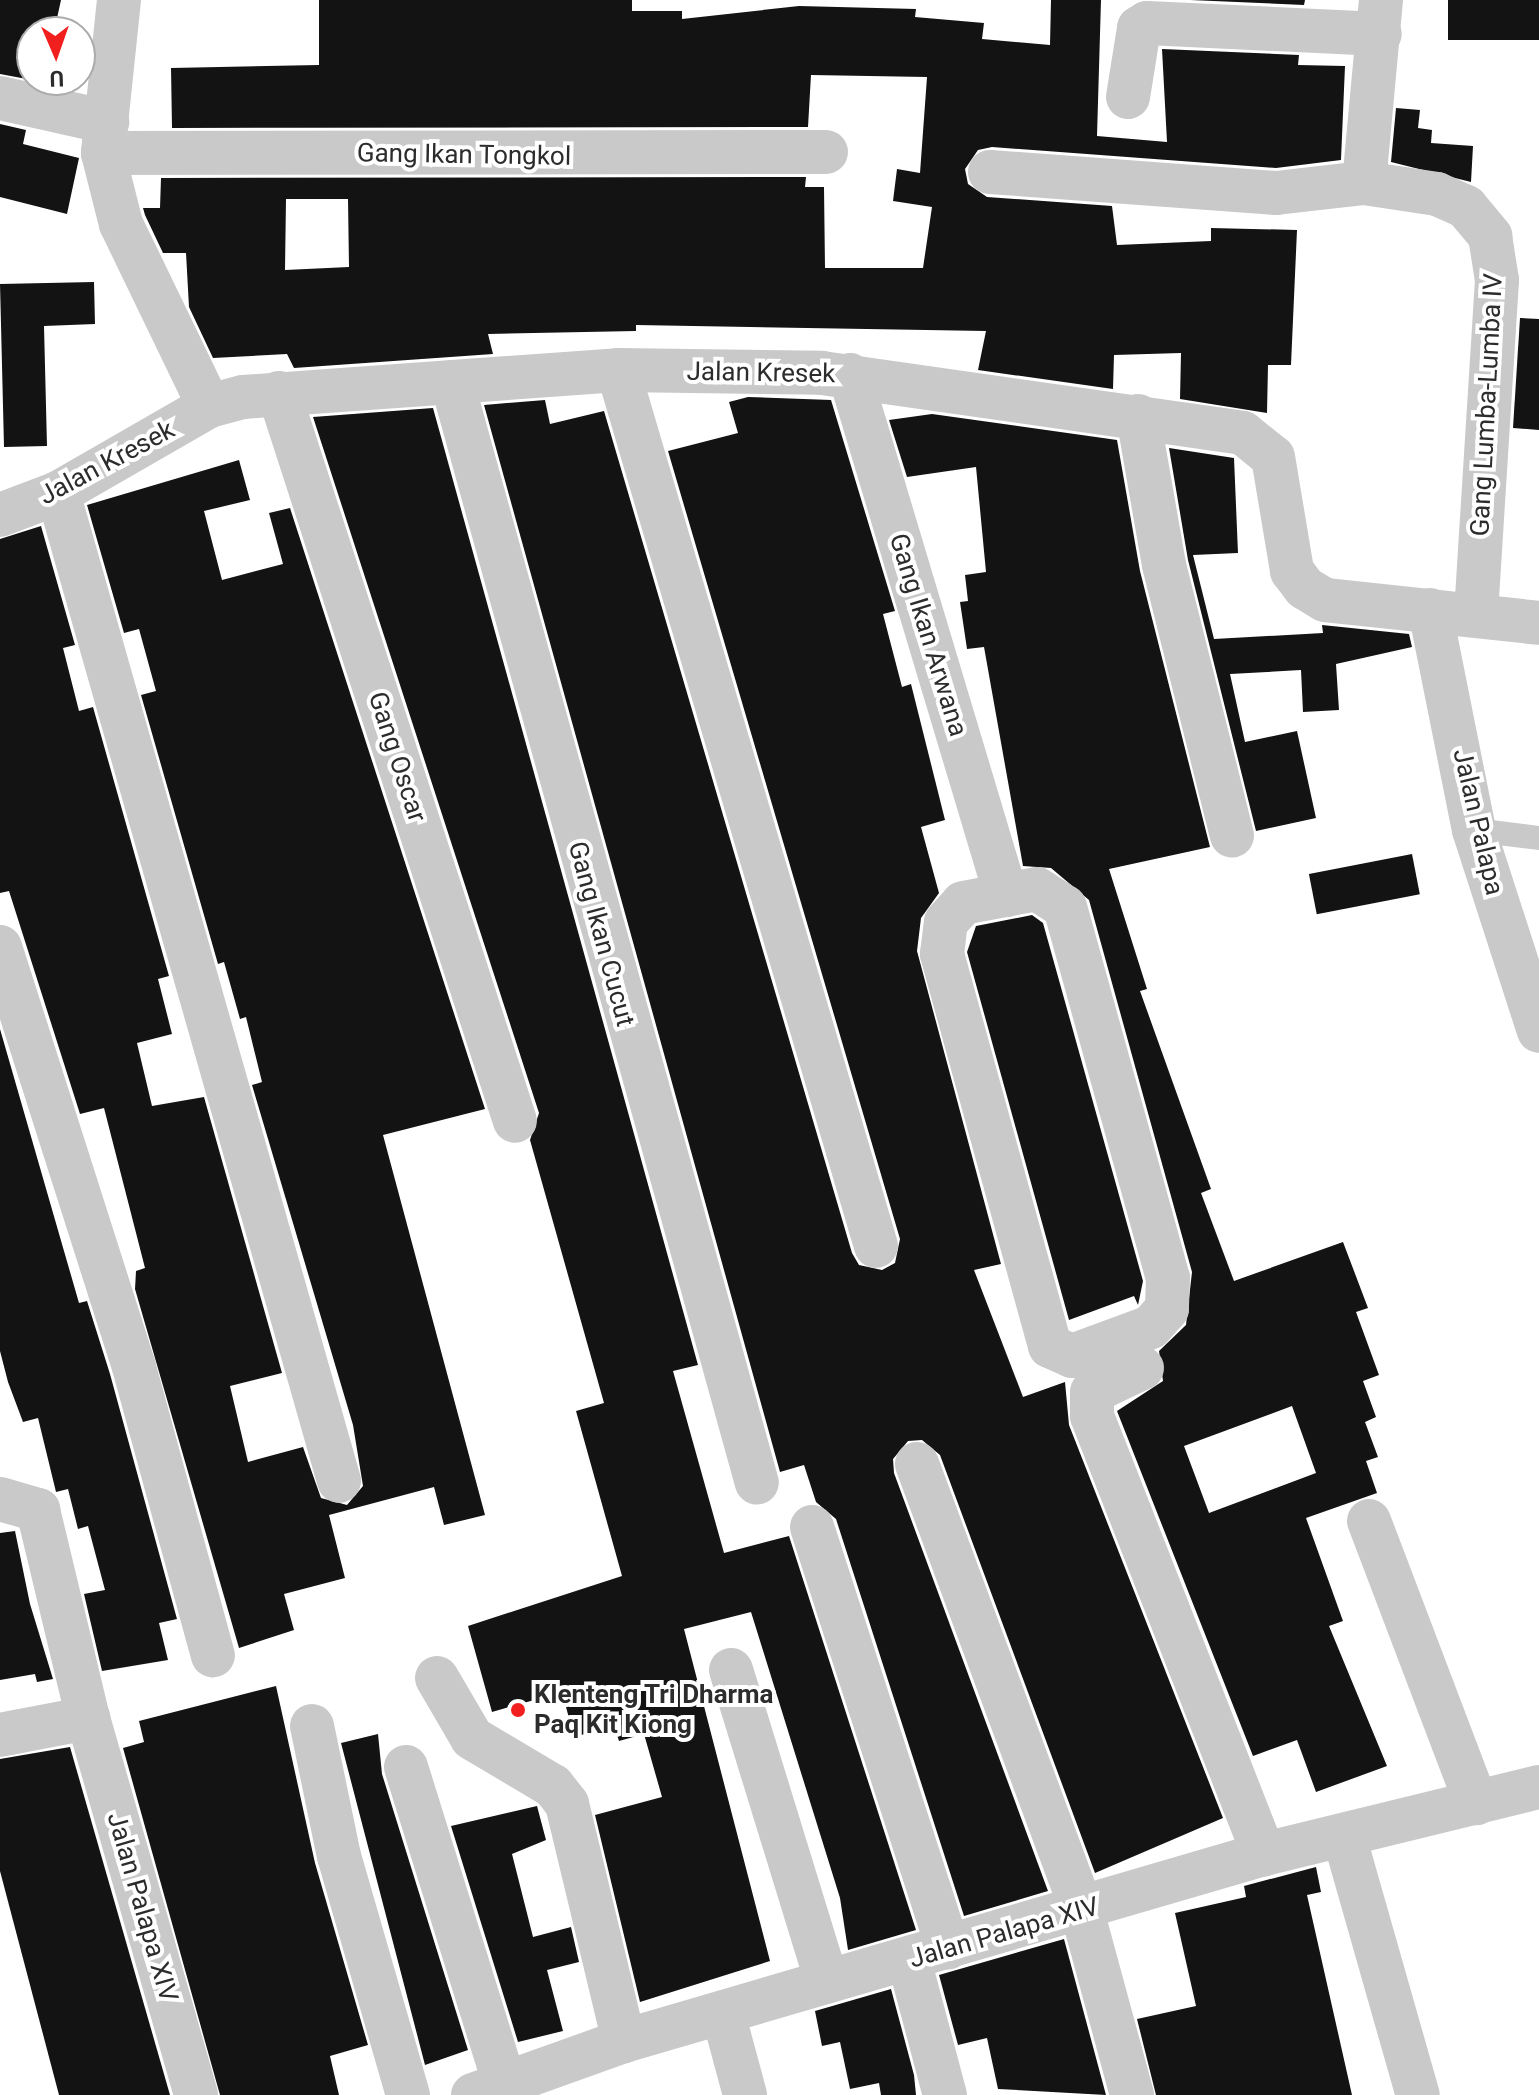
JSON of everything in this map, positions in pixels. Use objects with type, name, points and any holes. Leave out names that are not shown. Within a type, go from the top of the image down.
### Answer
[{"type":"street","points":[[119,0],[105,138],[121,224],[209,406]]},
{"type":"street","points":[[1128,97],[1139,28],[1147,23],[1381,17],[1364,183]]},
{"type":"street","name":"Gang Ikan Tongkol","points":[[0,98],[105,138],[826,152]]},
{"type":"street","name":"Gang Lumba-Lumba IV","points":[[990,172],[1276,193],[1364,183],[1437,194],[1466,207],[1490,236],[1497,280],[1476,612]]},
{"type":"street","points":[[618,370],[876,1246]]},
{"type":"street","name":"Jalan Kresek","points":[[0,515],[58,493],[209,406],[279,393],[618,370],[850,375],[1243,433],[1261,442],[1273,457],[1292,571],[1305,588],[1325,600],[1476,612],[1539,623]]},
{"type":"street","name":"Gang Ikan Arwana","points":[[850,375],[1006,895]]},
{"type":"street","name":"Gang Ikan Cucut","points":[[452,382],[757,1483]]},
{"type":"street","name":"Gang Oscar","points":[[279,393],[515,1121]]},
{"type":"street","points":[[1138,416],[1164,565],[1232,836]]},
{"type":"street","points":[[58,493],[339,1481]]},
{"type":"street","name":"Jalan Palapa","points":[[1430,610],[1474,830],[1526,951],[1539,1031]]},
{"type":"street","points":[[1037,889],[1065,907],[1168,1278],[1167,1309],[1151,1327],[1072,1356],[1050,1346],[942,954],[952,911],[1006,895],[1037,889]]},
{"type":"street","points":[[0,947],[134,1367],[213,1655]]},
{"type":"street","points":[[1142,1368],[1092,1392],[1092,1416],[1264,1854]]},
{"type":"street","points":[[917,1464],[1082,1911],[1132,2095]]},
{"type":"street","name":"Jalan Palapa XIV","points":[[0,1499],[38,1510],[88,1718],[196,2095]]},
{"type":"street","points":[[1369,1521],[1476,1803]]},
{"type":"street","points":[[812,1527],[929,1954],[945,2095]]},
{"type":"street","points":[[731,1670],[827,1982]]},
{"type":"street","points":[[437,1678],[472,1738],[553,1786],[567,1804],[624,2041]]},
{"type":"street","points":[[0,1735],[88,1718]]},
{"type":"street","points":[[312,1726],[339,1856],[408,2095]]},
{"type":"street","points":[[406,1767],[504,2089]]},
{"type":"street","name":"Jalan Palapa XIV","points":[[504,2089],[624,2041],[724,2017],[827,1982],[1082,1911],[1264,1854],[1539,1787]]},
{"type":"street","points":[[1344,1836],[1418,2095]]},
{"type":"street","points":[[724,2017],[745,2095]]},
{"type":"lane","points":[[1474,830],[1539,838]]},
{"type":"building","points":[[0,0],[61,0],[58,16],[16,16],[16,77],[0,74]]},
{"type":"building","points":[[319,0],[632,0],[632,11],[682,11],[682,19],[799,6],[916,9],[915,17],[984,23],[982,39],[1050,45],[1051,0],[1101,0],[1097,136],[1167,142],[1162,49],[1299,55],[1298,65],[1345,66],[1341,160],[1276,168],[992,147],[978,150],[965,169],[968,184],[987,197],[1112,206],[1117,245],[1211,241],[1211,228],[1297,230],[1291,365],[1268,365],[1267,413],[1180,399],[1181,353],[1114,355],[1113,389],[978,370],[986,331],[636,325],[636,331],[488,334],[493,354],[294,368],[287,354],[213,358],[189,307],[186,253],[163,253],[145,215],[143,208],[160,208],[161,178],[806,177],[805,187],[824,187],[825,268],[923,268],[932,207],[893,201],[897,169],[920,173],[927,77],[811,75],[808,127],[172,128],[171,68],[319,65]],"holes":[[[286,199],[348,199],[349,267],[285,270]]]},
{"type":"building","points":[[1190,0],[1305,0],[1304,5]]},
{"type":"building","points":[[1448,0],[1539,0],[1539,40],[1448,40]]},
{"type":"building","points":[[1396,108],[1420,110],[1418,128],[1432,130],[1431,143],[1473,146],[1471,182],[1391,162]]},
{"type":"building","points":[[0,124],[26,130],[23,144],[79,158],[67,214],[0,197]]},
{"type":"building","points":[[94,282],[95,324],[44,326],[47,446],[4,447],[0,284]]},
{"type":"building","points":[[1520,318],[1539,319],[1539,430],[1513,428]]},
{"type":"building","points":[[748,397],[831,400],[895,611],[883,614],[902,687],[911,684],[945,820],[921,827],[939,893],[921,918],[917,951],[1001,1264],[974,1270],[1023,1397],[1065,1382],[1069,1425],[1223,1818],[1095,1873],[940,1455],[922,1440],[908,1441],[893,1459],[894,1473],[1048,1891],[964,1916],[836,1519],[816,1502],[804,1465],[780,1472],[484,405],[545,400],[550,424],[604,411],[852,1253],[859,1265],[882,1270],[895,1263],[900,1239],[668,451],[738,433],[729,402]]},
{"type":"building","points":[[433,408],[698,1365],[673,1371],[724,1553],[789,1536],[916,1930],[848,1950],[840,1898],[751,1612],[684,1629],[770,1961],[640,2002],[595,1815],[662,1797],[644,1734],[619,1741],[614,1726],[574,1737],[562,1692],[492,1712],[468,1626],[622,1576],[576,1411],[604,1403],[530,1140],[539,1113],[313,417]]},
{"type":"building","points":[[932,414],[1117,440],[1140,571],[1210,847],[1109,869],[1147,989],[1140,991],[1211,1189],[1201,1193],[1234,1281],[1343,1242],[1368,1308],[1356,1312],[1379,1375],[1363,1381],[1376,1417],[1365,1422],[1378,1457],[1366,1461],[1377,1493],[1306,1518],[1343,1621],[1329,1626],[1387,1766],[1316,1792],[1297,1740],[1253,1756],[1117,1411],[1163,1381],[1159,1351],[1186,1325],[1192,1272],[1089,900],[1051,868],[1023,866],[984,647],[967,649],[960,602],[968,601],[965,575],[986,572],[976,467],[907,477],[889,420]],"holes":[[[1292,1406],[1316,1473],[1209,1513],[1184,1446]]]},
{"type":"building","points":[[1169,448],[1234,458],[1238,553],[1193,555],[1214,639],[1323,633],[1322,625],[1409,634],[1412,647],[1336,664],[1339,710],[1303,712],[1301,670],[1230,674],[1245,742],[1297,731],[1316,818],[1256,831],[1188,560]]},
{"type":"building","points":[[239,460],[250,500],[204,511],[222,580],[283,564],[269,513],[290,508],[485,1109],[383,1135],[485,1515],[444,1525],[434,1487],[329,1515],[345,1578],[284,1594],[294,1630],[239,1648],[135,1289],[136,1271],[145,1268],[104,1108],[80,1114],[9,891],[0,893],[0,539],[41,526],[75,645],[63,648],[79,711],[93,707],[169,976],[158,979],[172,1034],[137,1043],[152,1106],[204,1097],[282,1373],[230,1386],[248,1462],[303,1447],[321,1498],[347,1505],[363,1486],[353,1425],[252,1085],[262,1082],[246,1017],[240,1019],[224,962],[218,964],[141,695],[156,691],[139,629],[124,633],[87,505]]},
{"type":"building","points":[[1412,854],[1420,894],[1317,914],[1309,874]]},
{"type":"building","points":[[1032,915],[1043,923],[1143,1281],[1138,1305],[1134,1296],[1069,1320],[967,952],[976,926]]},
{"type":"building","points":[[0,1029],[79,1303],[87,1301],[110,1374],[177,1619],[159,1623],[168,1660],[102,1671],[84,1594],[105,1590],[88,1526],[78,1529],[68,1489],[56,1492],[38,1418],[23,1422],[8,1382],[0,1351]]},
{"type":"building","points":[[15,1531],[30,1604],[53,1679],[37,1682],[35,1674],[0,1680],[0,1533]]},
{"type":"building","points":[[276,1686],[315,1863],[368,2045],[330,2056],[339,2095],[220,2095],[123,1748],[144,1742],[139,1721]]},
{"type":"building","points":[[378,1734],[382,1774],[468,2050],[425,2065],[341,1743]]},
{"type":"building","points":[[70,1747],[170,2095],[59,2095],[0,1871],[0,1759]]},
{"type":"building","points":[[537,1806],[546,1840],[512,1854],[533,1937],[571,1927],[579,1962],[547,1970],[563,2031],[518,2042],[451,1826]]},
{"type":"building","points":[[1316,1867],[1321,1892],[1307,1895],[1352,2095],[1156,2095],[1137,2019],[1196,2006],[1175,1913],[1246,1897],[1244,1886]]},
{"type":"building","points":[[1064,1939],[1106,2095],[998,2089],[987,2038],[958,2045],[939,1975]]},
{"type":"building","points":[[891,1989],[914,2075],[916,2095],[881,2095],[879,2083],[850,2089],[840,2042],[822,2046],[815,2011]]},
{"type":"place","name":"Klenteng Tri Dharma Paq Kit Kiong","points":[[518,1710]]}]
